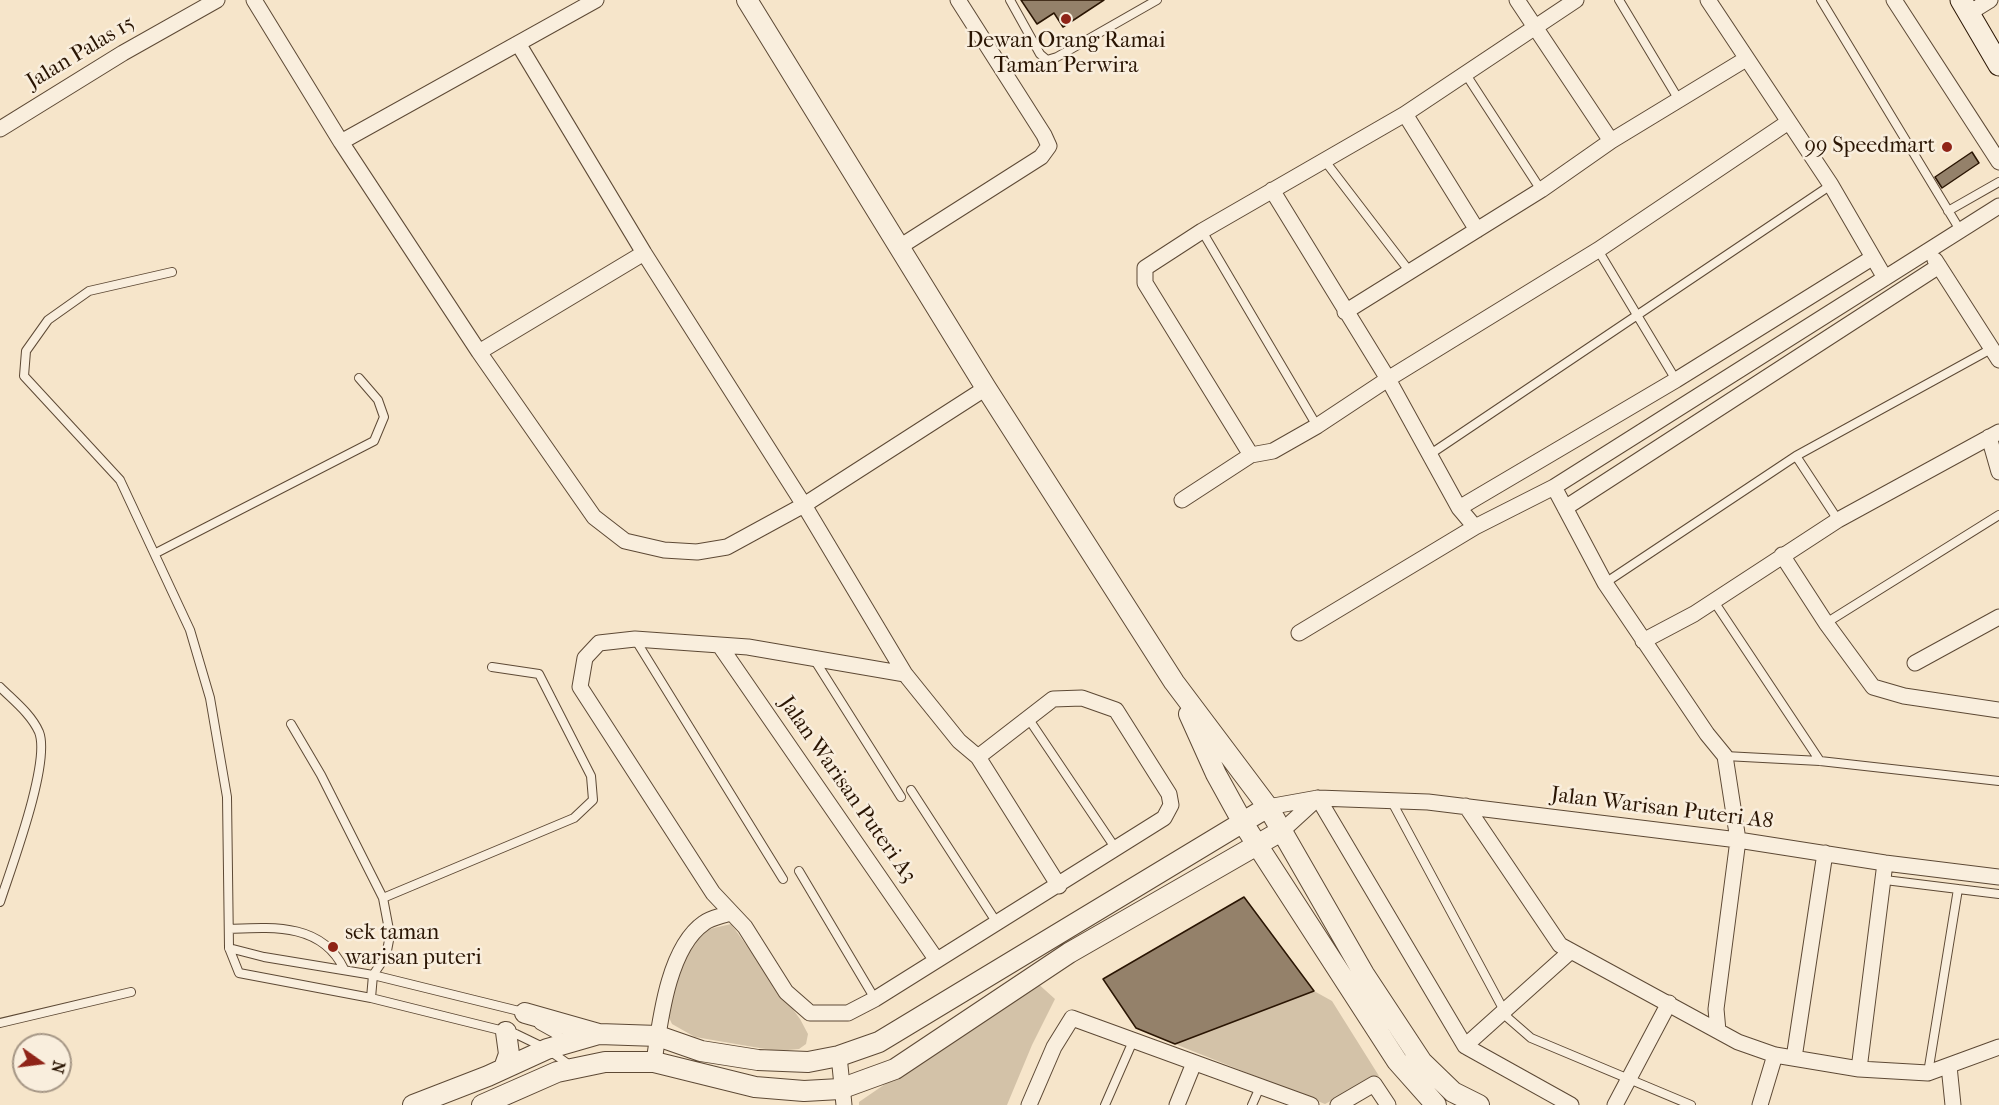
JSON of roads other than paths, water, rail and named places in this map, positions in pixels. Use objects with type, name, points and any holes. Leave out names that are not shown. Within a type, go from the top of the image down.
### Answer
[{"type":"main road","points":[[1965,7],[1999,65]]},
{"type":"street","name":"Jalan Palas 15","points":[[0,129],[123,53],[217,0]]},
{"type":"street","points":[[254,0],[341,142],[479,352],[594,518],[624,541],[664,550],[697,552],[727,547],[804,506],[986,388]]},
{"type":"street","points":[[341,142],[519,45],[596,0]]},
{"type":"street","points":[[747,0],[901,246],[986,388],[1174,682],[1283,830],[1364,974],[1422,1062],[1453,1092],[1479,1105]]},
{"type":"street","points":[[901,246],[1041,157],[1049,146],[958,0]]},
{"type":"street","points":[[1517,0],[1611,141]]},
{"type":"street","points":[[1251,455],[1148,288],[1143,275],[1145,268],[1202,231],[1405,114],[1576,0]]},
{"type":"street","points":[[1708,0],[1787,123],[1831,185],[1885,278]]},
{"type":"street","points":[[1894,0],[1999,162]]},
{"type":"street","points":[[1965,7],[1990,0]]},
{"type":"street","points":[[519,45],[644,254],[804,506],[905,674],[960,741],[978,757],[1059,886]]},
{"type":"street","points":[[1345,312],[1541,190],[1611,141],[1746,59]]},
{"type":"street","points":[[1405,114],[1477,230]]},
{"type":"street","points":[[1182,500],[1251,455],[1273,451],[1317,426],[1388,379],[1598,250],[1787,123]]},
{"type":"street","points":[[1272,190],[1388,379],[1458,508],[1475,527]]},
{"type":"street","points":[[1299,633],[1475,527],[1554,488],[1999,206]]},
{"type":"street","points":[[1929,249],[1995,355]]},
{"type":"street","points":[[479,352],[644,254]]},
{"type":"street","points":[[1458,508],[1676,380],[1872,258]]},
{"type":"street","points":[[1565,508],[1939,266]]},
{"type":"street","points":[[1643,641],[1713,600],[1838,520],[1994,435],[1999,472]]},
{"type":"street","points":[[1554,488],[1605,583],[1643,641],[1725,756],[1738,840],[1716,1009],[1718,1030]]},
{"type":"street","points":[[1782,555],[1826,623],[1873,687],[1904,696],[1999,710]]},
{"type":"street","points":[[1915,663],[1999,617]]},
{"type":"street","points":[[905,674],[813,657],[635,639],[598,643],[585,658],[580,687],[713,893],[745,927],[786,992],[810,1013],[848,1013],[875,999],[936,959],[1059,886],[1164,818],[1171,805],[1169,794],[1116,710],[1082,698],[1053,699],[978,757]]},
{"type":"street","name":"Jalan Warisan Puteri A3","points":[[720,646],[936,959]]},
{"type":"street","points":[[1174,682],[1216,774],[1243,823],[1397,1061],[1436,1105]]},
{"type":"street","points":[[482,1105],[557,1072],[605,1062],[654,1062],[754,1087],[842,1097],[895,1069],[1069,953],[1283,830],[1318,798],[1465,1046],[1571,1105]]},
{"type":"street","name":"Jalan Warisan Puteri A8","points":[[1268,807],[1318,798],[1391,800],[1466,806],[1738,840],[1885,863],[1999,876]]},
{"type":"street","points":[[1466,806],[1560,945],[1669,1002],[1738,1042],[1775,1055],[1859,1069],[1928,1072],[1999,1047]]},
{"type":"street","points":[[525,1012],[599,1034],[658,1036],[701,1051],[758,1060],[808,1062],[839,1056],[879,1041],[1268,807]]},
{"type":"street","points":[[1794,1058],[1825,854]]},
{"type":"street","points":[[1859,1069],[1885,880],[1885,863]]},
{"type":"street","points":[[654,1062],[668,990],[681,948],[704,923],[730,913]]},
{"type":"street","points":[[1465,1046],[1571,951]]},
{"type":"street","points":[[1615,1105],[1669,1002]]},
{"type":"street","points":[[1029,1105],[1054,1047],[1072,1018],[1311,1105]]},
{"type":"street","points":[[504,1068],[509,1054],[506,1032]]},
{"type":"street","points":[[412,1105],[547,1049],[599,1034]]},
{"type":"street","points":[[1760,1105],[1775,1055]]},
{"type":"street","points":[[839,1056],[842,1097]]},
{"type":"street","points":[[1177,1105],[1194,1063]]},
{"type":"street","points":[[1949,1065],[1953,1105]]},
{"type":"street","points":[[1338,1105],[1374,1084],[1388,1105]]},
{"type":"lane","points":[[1010,0],[1040,54],[1047,60],[1057,57],[1157,0]]},
{"type":"lane","points":[[1619,0],[1679,100]]},
{"type":"lane","points":[[1821,0],[1960,230]]},
{"type":"lane","points":[[1465,73],[1541,190]]},
{"type":"lane","points":[[1325,161],[1410,272]]},
{"type":"lane","points":[[1948,211],[1999,182]]},
{"type":"lane","points":[[1430,455],[1831,185]]},
{"type":"lane","points":[[1202,231],[1317,426]]},
{"type":"lane","points":[[1598,250],[1640,315],[1676,380]]},
{"type":"lane","points":[[172,272],[89,291],[48,320],[26,351],[24,376],[120,480],[190,630],[210,698],[227,797],[229,948],[239,972],[371,998],[506,1032],[547,1049],[575,1068]]},
{"type":"lane","points":[[1605,583],[1796,456],[1995,355]]},
{"type":"lane","points":[[156,553],[374,441],[384,417],[378,400],[359,378]]},
{"type":"lane","points":[[1796,456],[1838,520]]},
{"type":"lane","points":[[1826,623],[1999,515]]},
{"type":"lane","points":[[1713,600],[1820,761]]},
{"type":"lane","points":[[635,639],[783,879]]},
{"type":"lane","points":[[813,657],[901,797]]},
{"type":"lane","points":[[383,897],[574,818],[593,800],[591,776],[539,674],[492,667]]},
{"type":"lane","points":[[0,687],[28,714],[40,734],[39,778],[0,902]]},
{"type":"lane","points":[[1028,718],[1116,849]]},
{"type":"lane","points":[[291,724],[321,775],[383,897],[390,935],[386,956],[373,975],[371,998]]},
{"type":"lane","points":[[1725,756],[1820,761],[1999,781]]},
{"type":"lane","points":[[911,790],[997,923]]},
{"type":"lane","points":[[1391,800],[1508,1018],[1531,1038],[1692,1105]]},
{"type":"lane","points":[[798,871],[875,999]]},
{"type":"lane","points":[[1885,880],[1999,894]]},
{"type":"lane","points":[[1928,1072],[1958,889]]},
{"type":"lane","points":[[229,928],[292,929],[318,938],[338,956],[344,969]]},
{"type":"lane","points":[[229,948],[264,957],[373,975],[525,1012],[533,1021],[570,1042]]},
{"type":"lane","points":[[0,1023],[131,992]]},
{"type":"lane","points":[[1105,1105],[1132,1041]]},
{"type":"lane","points":[[1252,1105],[1260,1087]]},
{"type":"place","name":"Dewan Orang Ramai Taman Perwira","points":[[1066,19]]},
{"type":"place","name":"99 Speedmart","points":[[1947,147]]},
{"type":"place","name":"sek taman warisan puteri","points":[[333,947]]}]
